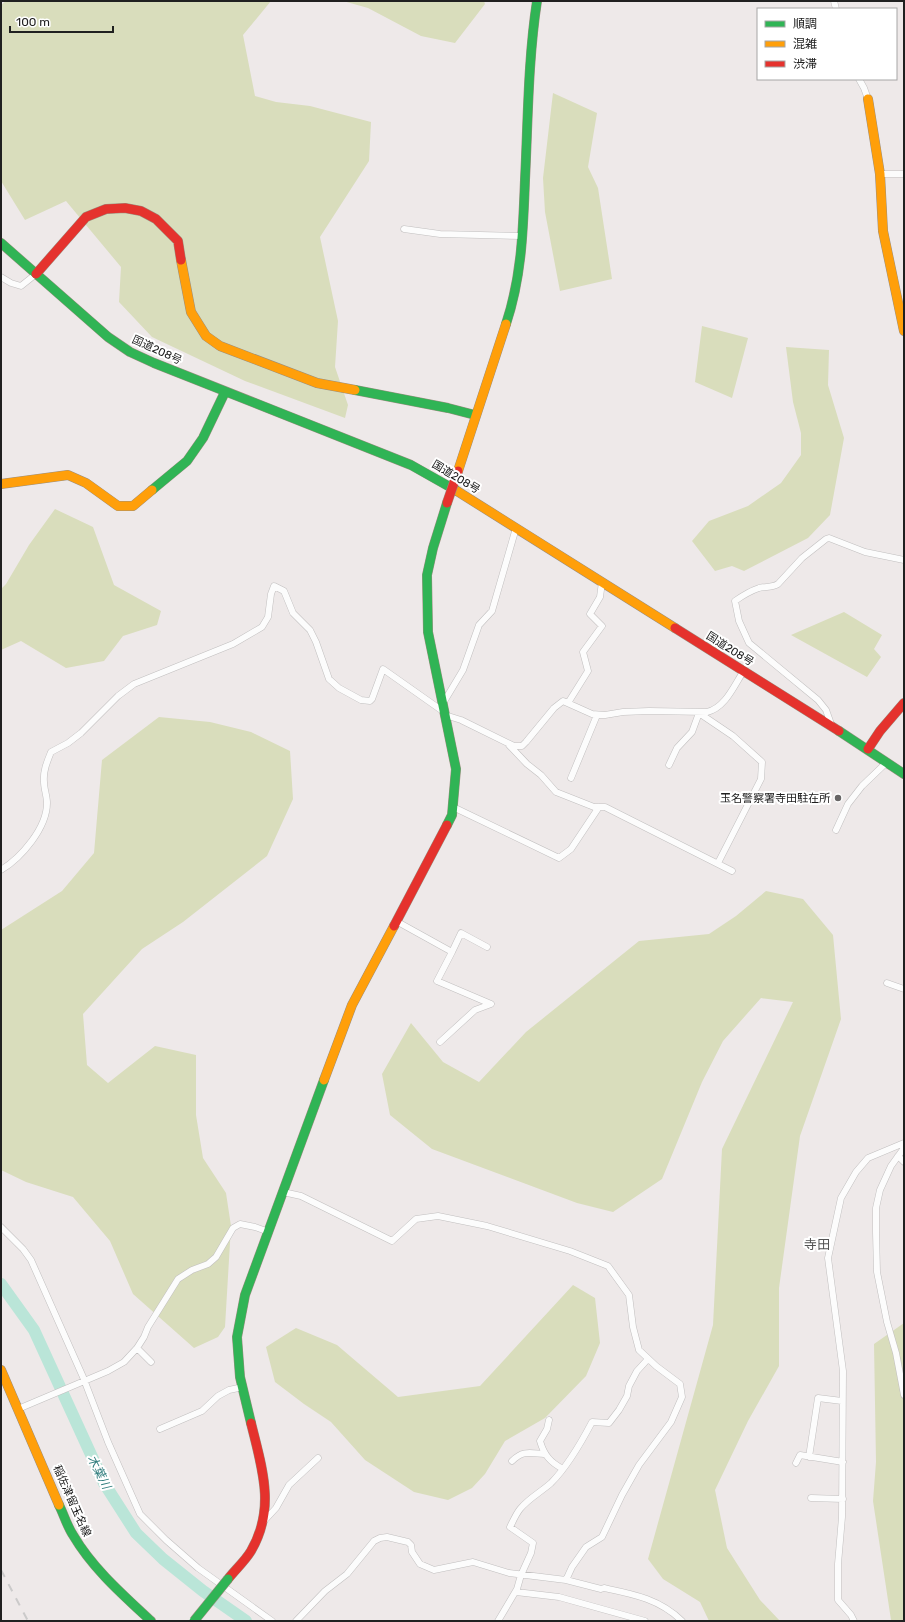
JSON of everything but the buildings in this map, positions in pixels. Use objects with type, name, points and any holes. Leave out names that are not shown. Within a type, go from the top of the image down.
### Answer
[{"type":"main road","points":[[194,1621],[251,1551],[264,1521],[265,1482],[240,1377],[237,1337],[245,1295],[352,1005],[452,815],[456,769],[428,632],[427,575],[433,548],[447,503],[511,308],[520,267],[523,236],[529,86],[537,1]]},
{"type":"main road","points":[[864,98],[880,174],[883,231],[904,331]]},
{"type":"main road","points":[[36,274],[86,217],[106,210],[125,208],[141,212],[156,219],[178,241],[191,312],[206,336],[220,346],[317,383],[448,408],[475,415]]},
{"type":"main road","name":"国道208号","points":[[1,243],[108,337],[130,352],[225,392],[412,466],[439,480],[904,772]]},
{"type":"main road","points":[[1,484],[68,475],[86,483],[118,506],[133,506],[187,462],[203,438],[225,392]]},
{"type":"main road","points":[[868,749],[880,731],[904,702]]},
{"type":"main road","name":"稲佐津留玉名線","points":[[1,1370],[72,1534],[80,1548],[110,1582],[151,1621]]},
{"type":"street","points":[[859,80],[864,88],[864,98]]},
{"type":"street","points":[[880,174],[904,174]]},
{"type":"street","points":[[404,229],[440,234],[523,236]]},
{"type":"street","points":[[1,277],[11,283],[21,286],[36,274]]},
{"type":"street","points":[[444,711],[463,670],[479,625],[492,611],[516,528]]},
{"type":"street","points":[[832,727],[826,710],[818,700],[749,643],[739,621],[735,601],[744,594],[758,588],[774,587],[802,558],[829,538],[865,552],[904,560]]},
{"type":"street","points":[[568,704],[588,671],[582,652],[602,626],[590,614],[600,597],[602,582]]},
{"type":"street","points":[[1,870],[9,865],[36,836],[46,812],[47,803],[44,781],[45,766],[51,752],[68,743],[118,696],[134,684],[233,644],[262,627],[268,617],[271,594],[274,586],[284,591],[293,613],[310,630],[316,642],[329,679],[339,688],[361,700],[370,701],[383,669],[444,711],[514,746],[522,746],[554,708],[563,702],[597,715],[649,711],[699,713],[714,711],[718,708],[743,672]]},
{"type":"street","points":[[669,765],[678,748],[692,732],[699,713]]},
{"type":"street","points":[[699,713],[733,736],[762,762],[761,779],[718,863]]},
{"type":"street","points":[[571,778],[597,715]]},
{"type":"street","points":[[508,744],[527,764],[541,775],[556,792],[594,807],[605,807],[732,871]]},
{"type":"street","points":[[836,830],[848,804],[862,786],[887,762]]},
{"type":"street","points":[[453,807],[558,858],[571,849],[598,807]]},
{"type":"street","points":[[396,921],[452,952]]},
{"type":"street","points":[[440,1042],[475,1010],[491,1004],[438,981],[461,933],[487,947]]},
{"type":"street","points":[[887,983],[904,989]]},
{"type":"street","points":[[854,1621],[851,1615],[838,1600],[838,1564],[843,1499],[843,1371],[828,1258],[841,1198],[856,1172],[868,1158],[904,1143]]},
{"type":"street","points":[[904,1148],[891,1166],[880,1190],[876,1208],[877,1272],[904,1395]]},
{"type":"street","points":[[898,1156],[904,1162]]},
{"type":"street","points":[[283,1192],[301,1196],[392,1241],[416,1218],[438,1216],[487,1226],[570,1251],[608,1266],[629,1295],[633,1327],[639,1350],[656,1366],[680,1384],[682,1398],[671,1422],[639,1465],[622,1495],[602,1537],[586,1547],[572,1567],[566,1580]]},
{"type":"street","points":[[18,1409],[108,1371],[124,1362],[137,1348],[178,1279],[192,1270],[208,1264],[216,1257],[233,1228],[240,1224],[255,1226],[269,1232]]},
{"type":"street","points":[[1,1227],[23,1249],[31,1260],[140,1514],[166,1540],[198,1568],[272,1621]]},
{"type":"street","points":[[137,1348],[151,1362]]},
{"type":"street","points":[[507,1621],[500,1619],[516,1592],[521,1575],[531,1553],[533,1543],[510,1527],[520,1509],[529,1499],[551,1483],[563,1469],[584,1439],[592,1422],[609,1423],[620,1410],[637,1370],[648,1359]]},
{"type":"street","points":[[160,1429],[202,1411],[218,1396],[229,1390],[243,1387]]},
{"type":"street","points":[[809,1457],[818,1398],[842,1401]]},
{"type":"street","points":[[549,1420],[547,1429],[540,1441],[544,1454],[552,1463],[563,1469]]},
{"type":"street","points":[[512,1461],[518,1454],[526,1452],[544,1454]]},
{"type":"street","points":[[796,1463],[800,1455],[843,1462]]},
{"type":"street","points":[[264,1521],[276,1508],[289,1485],[318,1458]]},
{"type":"street","points":[[811,1498],[843,1499]]},
{"type":"street","points":[[296,1621],[325,1591],[347,1574],[374,1541],[387,1537],[408,1542],[411,1545],[412,1552],[420,1564],[434,1570],[473,1562],[496,1570],[521,1575],[566,1580],[589,1586],[596,1586],[601,1589],[604,1588],[642,1596],[670,1611],[682,1621]]},
{"type":"street","points":[[516,1592],[559,1597],[645,1621]]},
{"type":"green space","points":[[6,1],[271,1],[243,35],[255,96],[276,102],[310,106],[371,122],[369,161],[320,237],[338,321],[335,367],[348,405],[345,418],[245,381],[152,337],[119,302],[121,267],[66,201],[25,220],[1,181],[1,5]]},
{"type":"green space","points":[[343,1],[484,1],[485,4],[455,43],[421,36],[368,8]]},
{"type":"green space","points":[[553,93],[597,113],[588,167],[598,188],[612,279],[560,291],[545,212],[543,178]]},
{"type":"green space","points":[[702,326],[748,338],[732,398],[695,382]]},
{"type":"green space","points":[[786,347],[829,350],[828,385],[844,438],[830,515],[808,538],[744,571],[732,566],[715,571],[692,541],[709,521],[748,506],[781,483],[801,455],[801,433],[793,402]]},
{"type":"green space","points":[[55,509],[93,527],[114,585],[161,611],[157,625],[123,636],[104,661],[66,668],[21,641],[1,650],[1,589],[6,584],[29,545]]},
{"type":"green space","points":[[844,612],[882,635],[874,649],[881,657],[867,677],[791,635]]},
{"type":"green space","points":[[159,717],[210,722],[251,732],[290,751],[293,799],[267,856],[183,922],[142,949],[83,1014],[87,1065],[108,1083],[155,1046],[196,1055],[196,1115],[203,1158],[226,1193],[231,1226],[225,1327],[218,1337],[194,1348],[133,1294],[110,1241],[73,1197],[26,1182],[1,1170],[1,930],[62,891],[94,853],[102,760]]},
{"type":"green space","points":[[766,891],[803,899],[833,935],[841,1019],[800,1136],[779,1288],[779,1366],[748,1421],[715,1490],[727,1548],[760,1600],[780,1621],[709,1621],[700,1602],[663,1579],[648,1559],[713,1325],[722,1149],[793,1002],[761,998],[723,1041],[702,1082],[662,1179],[613,1212],[577,1203],[432,1149],[390,1115],[382,1074],[411,1023],[443,1062],[479,1082],[526,1032],[639,941],[709,934],[736,916]]},
{"type":"green space","points":[[573,1285],[595,1298],[600,1343],[586,1376],[545,1418],[505,1441],[485,1474],[472,1488],[448,1500],[414,1492],[365,1460],[331,1422],[275,1382],[266,1347],[296,1328],[337,1345],[398,1397],[480,1386]]},
{"type":"green space","points":[[904,1323],[904,1621],[889,1621],[891,1620],[873,1501],[876,1462],[874,1344]]},
{"type":"waterway","name":"木葉川","points":[[1,1284],[34,1330],[104,1483],[136,1533],[163,1559],[203,1591],[246,1621]]},
{"type":"railway","points":[[1,1570],[28,1621]]},
{"type":"traffic: fast","points":[[506,324],[519,271],[521,253],[530,68],[537,1]]},
{"type":"traffic: fast","points":[[1,243],[108,337],[130,352],[154,363],[411,465],[457,491]]},
{"type":"traffic: fast","points":[[355,390],[448,408],[475,415]]},
{"type":"traffic: fast","points":[[152,490],[187,461],[203,438],[225,392]]},
{"type":"traffic: fast","points":[[447,503],[433,548],[427,575],[428,632],[456,769],[452,815],[447,825]]},
{"type":"traffic: fast","points":[[839,731],[904,774]]},
{"type":"traffic: fast","points":[[251,1423],[240,1377],[237,1337],[245,1295],[324,1080]]},
{"type":"traffic: fast","points":[[59,1505],[71,1532],[90,1559],[109,1581],[151,1621]]},
{"type":"traffic: fast","points":[[194,1621],[228,1579]]},
{"type":"traffic: slow","points":[[868,99],[880,174],[883,231],[904,331]]},
{"type":"traffic: slow","points":[[181,260],[191,312],[206,336],[220,346],[317,383],[355,390]]},
{"type":"traffic: slow","points":[[458,471],[506,324]]},
{"type":"traffic: slow","points":[[1,484],[68,475],[86,483],[118,506],[133,506],[152,490]]},
{"type":"traffic: slow","points":[[457,491],[675,628]]},
{"type":"traffic: slow","points":[[324,1080],[352,1005],[394,926]]},
{"type":"traffic: slow","points":[[1,1370],[59,1505]]},
{"type":"traffic: jam","points":[[36,274],[86,217],[106,209],[125,208],[141,211],[156,219],[178,241],[181,260]]},
{"type":"traffic: jam","points":[[447,503],[458,471]]},
{"type":"traffic: jam","points":[[675,628],[839,731]]},
{"type":"traffic: jam","points":[[868,749],[880,731],[904,703]]},
{"type":"traffic: jam","points":[[394,926],[447,825]]},
{"type":"traffic: jam","points":[[228,1579],[251,1551],[259,1535],[263,1519],[265,1503],[264,1488],[259,1456],[251,1423]]},
{"type":"place","name":"玉名警察署寺田駐在所","points":[[838,798]]},
{"type":"district","name":"寺田","points":[[817,1244]]}]
